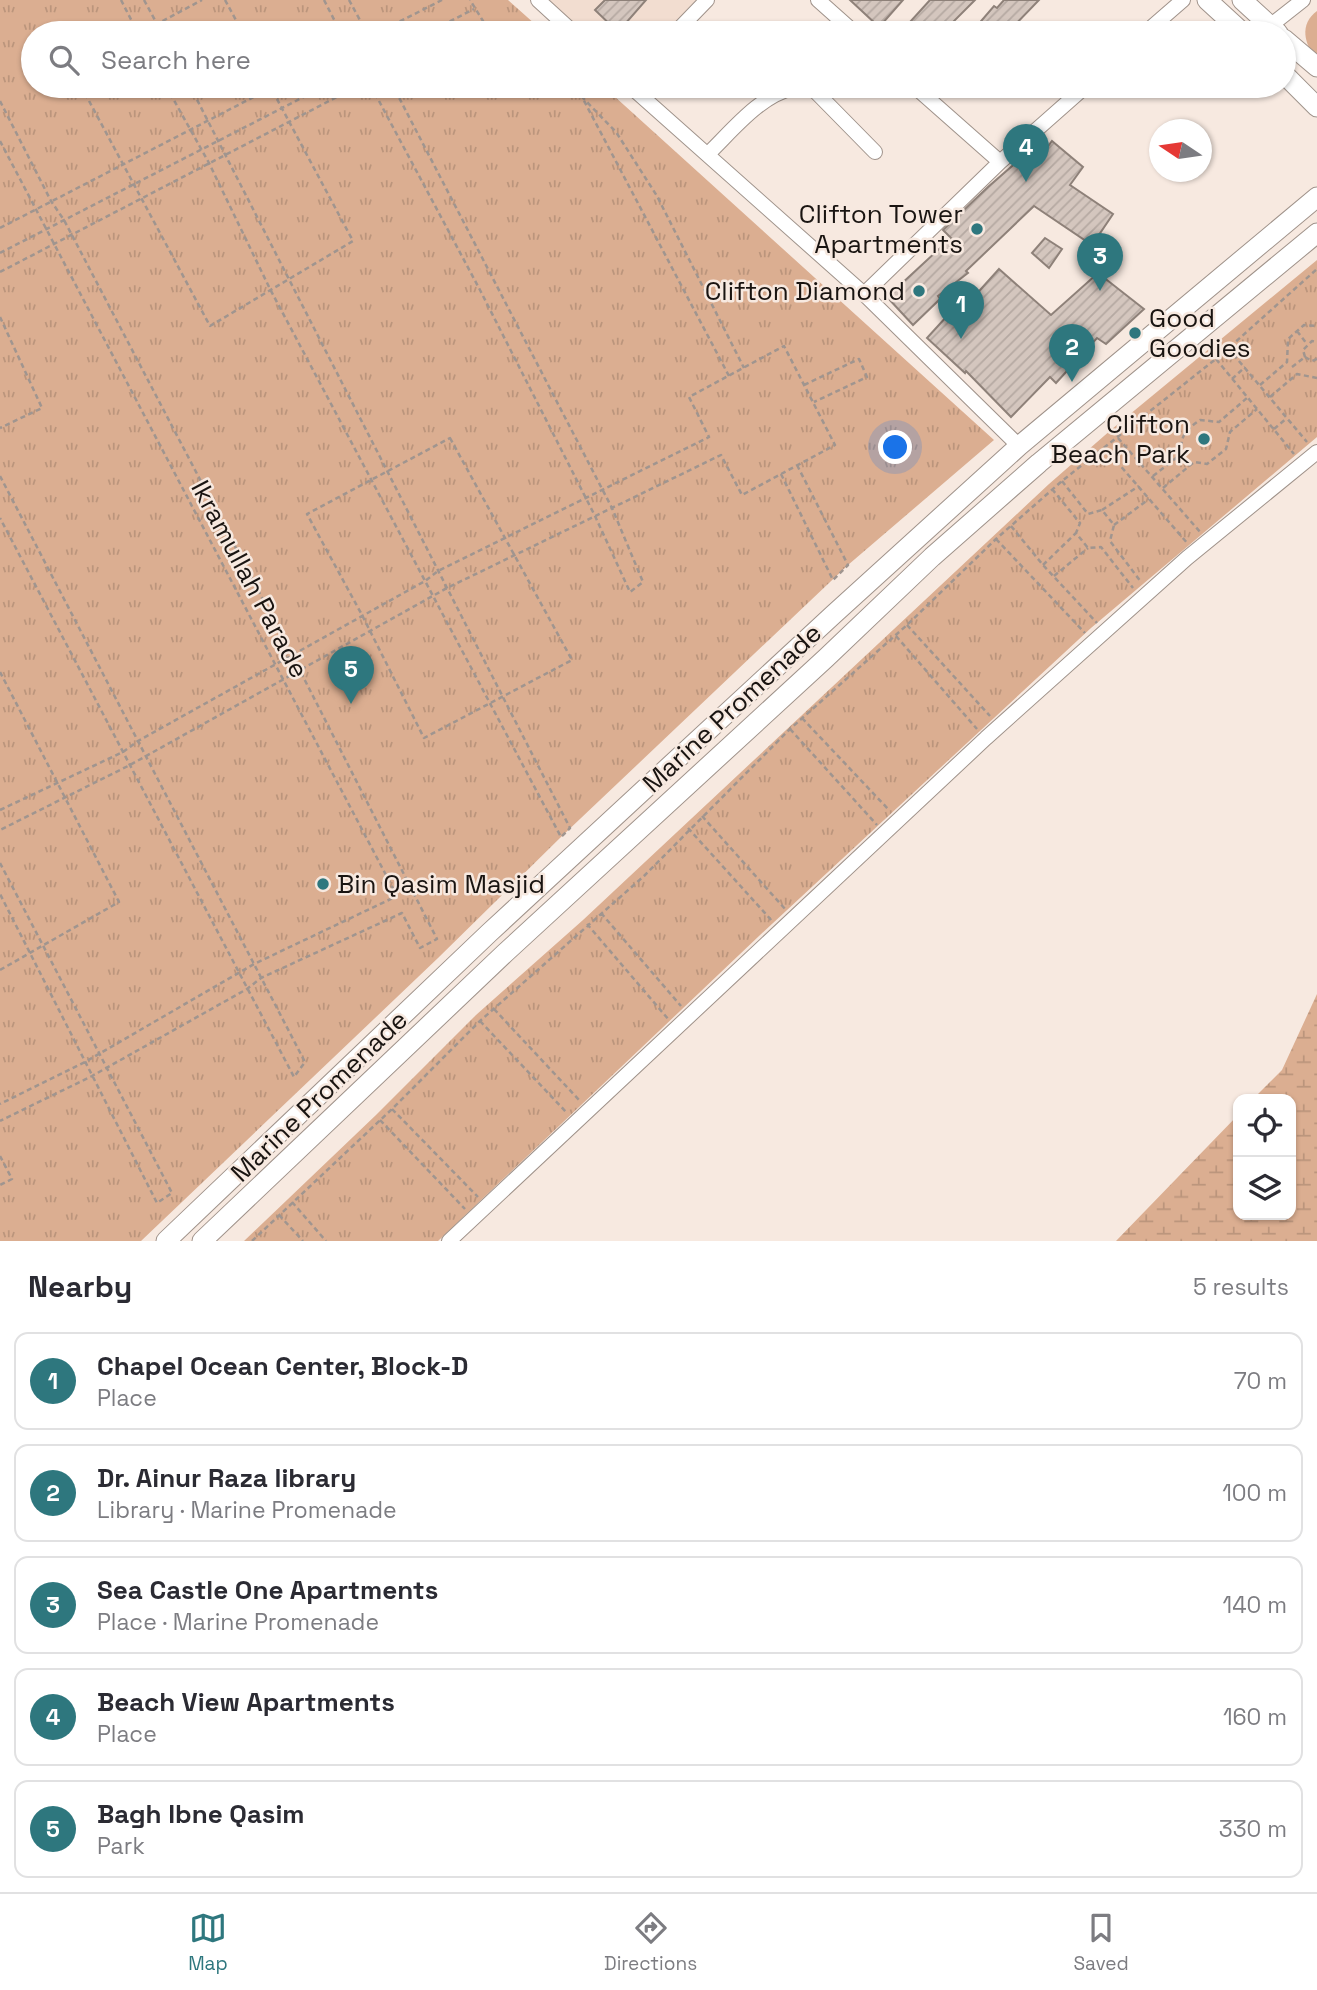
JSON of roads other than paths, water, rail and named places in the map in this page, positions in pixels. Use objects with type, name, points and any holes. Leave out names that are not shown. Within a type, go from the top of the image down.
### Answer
[{"type":"main road","points":[[1207,0],[1230,21]]},
{"type":"main road","points":[[1242,0],[1264,21]]},
{"type":"main road","points":[[1296,49],[1317,67]]},
{"type":"main road","points":[[1296,86],[1317,107]]},
{"type":"main road","name":"Marine Promenade","points":[[166,1241],[489,933],[1019,446],[1317,197]]},
{"type":"main road","name":"Marine Promenade","points":[[202,1241],[505,953],[932,557],[1039,463],[1317,233]]},
{"type":"main road","points":[[489,933],[491,948],[505,953]]},
{"type":"main road","points":[[440,980],[447,981],[456,989],[456,1000]]},
{"type":"street","points":[[538,0],[561,21]]},
{"type":"street","points":[[687,21],[707,0]]},
{"type":"street","points":[[818,0],[842,21]]},
{"type":"street","points":[[1159,21],[1183,0]]},
{"type":"street","points":[[1283,5],[1303,0]]},
{"type":"street","points":[[645,98],[864,294],[1019,446]]},
{"type":"street","points":[[708,154],[757,108],[772,98]]},
{"type":"street","points":[[822,98],[875,152]]},
{"type":"street","points":[[928,98],[1000,162]]},
{"type":"street","points":[[864,294],[1000,162],[1072,98]]},
{"type":"street","points":[[449,1241],[986,738],[1313,448]]},
{"type":"place","name":"Beach View Apartments","points":[[1026,182]]},
{"type":"place","name":"Clifton Tower Apartments","points":[[977,229]]},
{"type":"place","name":"Clifton Diamond","points":[[919,291]]},
{"type":"place","name":"Sea Castle One Apartments","points":[[1100,291]]},
{"type":"place","name":"Good Goodies","points":[[1135,333]]},
{"type":"place","name":"Chapel Ocean Center, Block-D","points":[[961,339]]},
{"type":"place","name":"Dr. Ainur Raza library","points":[[1072,382]]},
{"type":"place","name":"Clifton Beach Park","points":[[1204,439]]},
{"type":"place","name":"Bagh Ibne Qasim","points":[[351,704]]},
{"type":"place","name":"Bin Qasim Masjid","points":[[323,884]]}]
